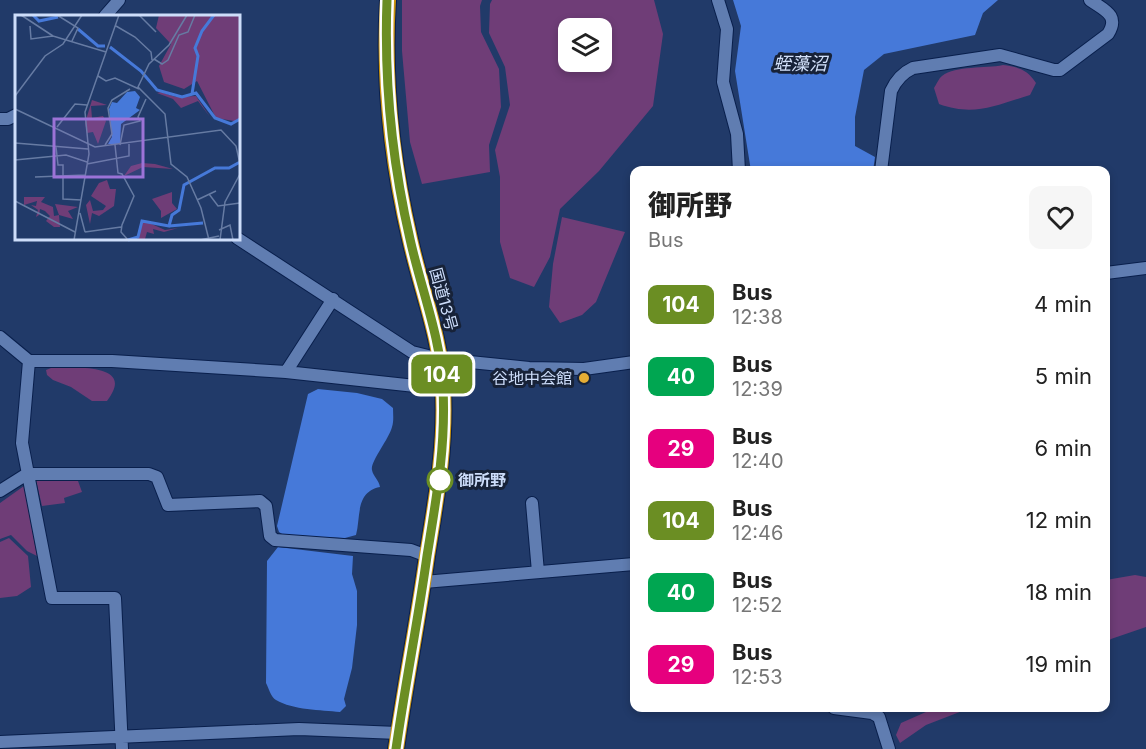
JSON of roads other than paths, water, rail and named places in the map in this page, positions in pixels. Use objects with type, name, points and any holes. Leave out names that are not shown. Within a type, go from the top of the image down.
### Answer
[{"type":"highway","name":"国道13号","points":[[387,0],[388,66],[396,169],[410,239],[440,359],[443,389],[443,456],[397,741]]},
{"type":"street","points":[[106,15],[119,0]]},
{"type":"street","points":[[718,0],[727,29],[723,82],[737,134],[739,166]]},
{"type":"street","points":[[881,166],[891,91],[896,81],[905,72],[914,68],[1000,55],[1060,70],[1108,34],[1113,27],[1110,14],[1090,0]]},
{"type":"street","points":[[0,119],[8,119],[15,116]]},
{"type":"street","points":[[240,240],[412,352],[440,359],[529,368],[584,369],[630,363]]},
{"type":"street","points":[[1110,272],[1146,268]]},
{"type":"street","points":[[286,372],[333,299]]},
{"type":"street","points":[[0,337],[29,361],[112,361],[286,372],[443,389]]},
{"type":"street","points":[[29,361],[22,443],[52,598],[115,598],[121,743]]},
{"type":"street","points":[[0,491],[27,474],[149,474],[157,477],[168,505],[260,501],[266,506],[270,536],[275,540],[411,550],[427,556]]},
{"type":"street","points":[[532,503],[538,572]]},
{"type":"street","points":[[424,582],[630,564]]},
{"type":"street","points":[[864,712],[879,717],[889,749]]},
{"type":"street","points":[[0,742],[121,743],[298,729],[397,741]]},
{"type":"water","name":"蛭藻沼","points":[[733,0],[998,0],[983,13],[975,35],[884,54],[864,70],[855,117],[855,146],[875,157],[874,166],[750,166],[735,71],[741,26]]},
{"type":"water","points":[[318,389],[357,393],[382,399],[393,408],[392,427],[372,466],[380,487],[366,494],[360,506],[356,535],[345,538],[285,536],[279,532],[277,526],[308,394]]},
{"type":"water","points":[[278,547],[353,556],[352,574],[357,591],[357,625],[352,668],[344,699],[346,706],[340,712],[290,706],[276,700],[266,683],[267,561]]},
{"type":"place","name":"谷地中会館","points":[[584,378]]},
{"type":"place","name":"御所野","points":[[440,480]]}]
